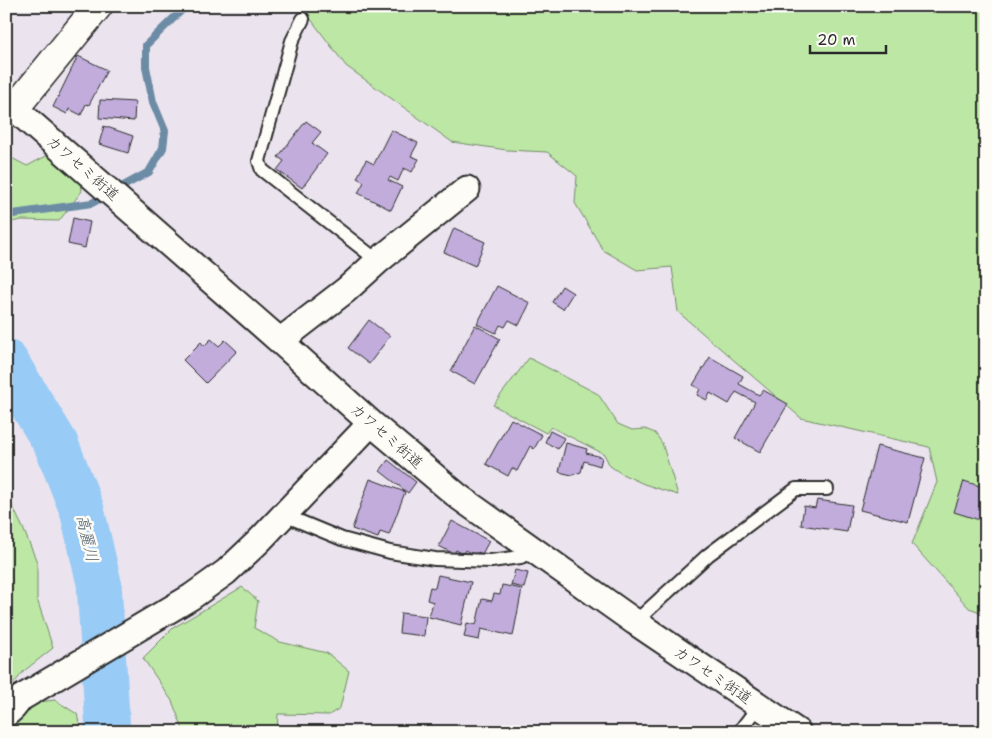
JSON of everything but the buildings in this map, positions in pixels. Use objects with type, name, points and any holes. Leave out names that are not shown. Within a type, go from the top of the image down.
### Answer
[{"type":"street","points":[[11,105],[98,6]]},
{"type":"street","name":"カワセミ街道","points":[[11,105],[371,423],[459,497],[635,622],[798,732]]},
{"type":"street","points":[[280,341],[346,290],[378,261],[467,189]]},
{"type":"street","points":[[14,706],[191,597],[226,572],[259,541],[371,423]]},
{"type":"lane","points":[[303,19],[292,41],[259,161],[262,170],[378,261]]},
{"type":"lane","points":[[635,622],[708,555],[796,489],[827,489]]},
{"type":"lane","points":[[284,515],[342,539],[390,552],[435,559],[491,561],[522,557],[535,551]]},
{"type":"lane","points":[[739,732],[759,706]]},
{"type":"green space","points":[[301,6],[986,6],[986,614],[969,608],[912,544],[937,482],[929,447],[801,418],[678,312],[672,267],[637,270],[603,250],[575,203],[577,176],[547,152],[507,150],[452,142],[346,66]]},
{"type":"green space","points":[[52,153],[81,182],[82,191],[59,221],[22,220],[6,223],[6,155],[27,166]]},
{"type":"green space","points":[[529,358],[598,394],[618,424],[632,430],[645,429],[655,433],[662,443],[678,495],[644,484],[622,474],[610,466],[604,454],[551,427],[546,433],[493,405]]},
{"type":"green space","points":[[6,493],[37,562],[37,599],[53,648],[24,671],[6,693]]},
{"type":"green space","points":[[242,587],[258,601],[254,628],[280,642],[327,653],[349,671],[340,708],[329,715],[278,714],[277,732],[184,732],[172,701],[143,658],[173,628]]},
{"type":"green space","points":[[55,700],[77,714],[81,732],[6,732],[6,728],[14,719],[38,702]]},
{"type":"waterway","points":[[6,215],[92,203],[149,172],[163,148],[165,131],[153,102],[146,67],[146,45],[186,6]]},
{"type":"waterway","name":"高麗川","points":[[6,362],[56,444],[82,510],[99,583],[108,732]]}]
